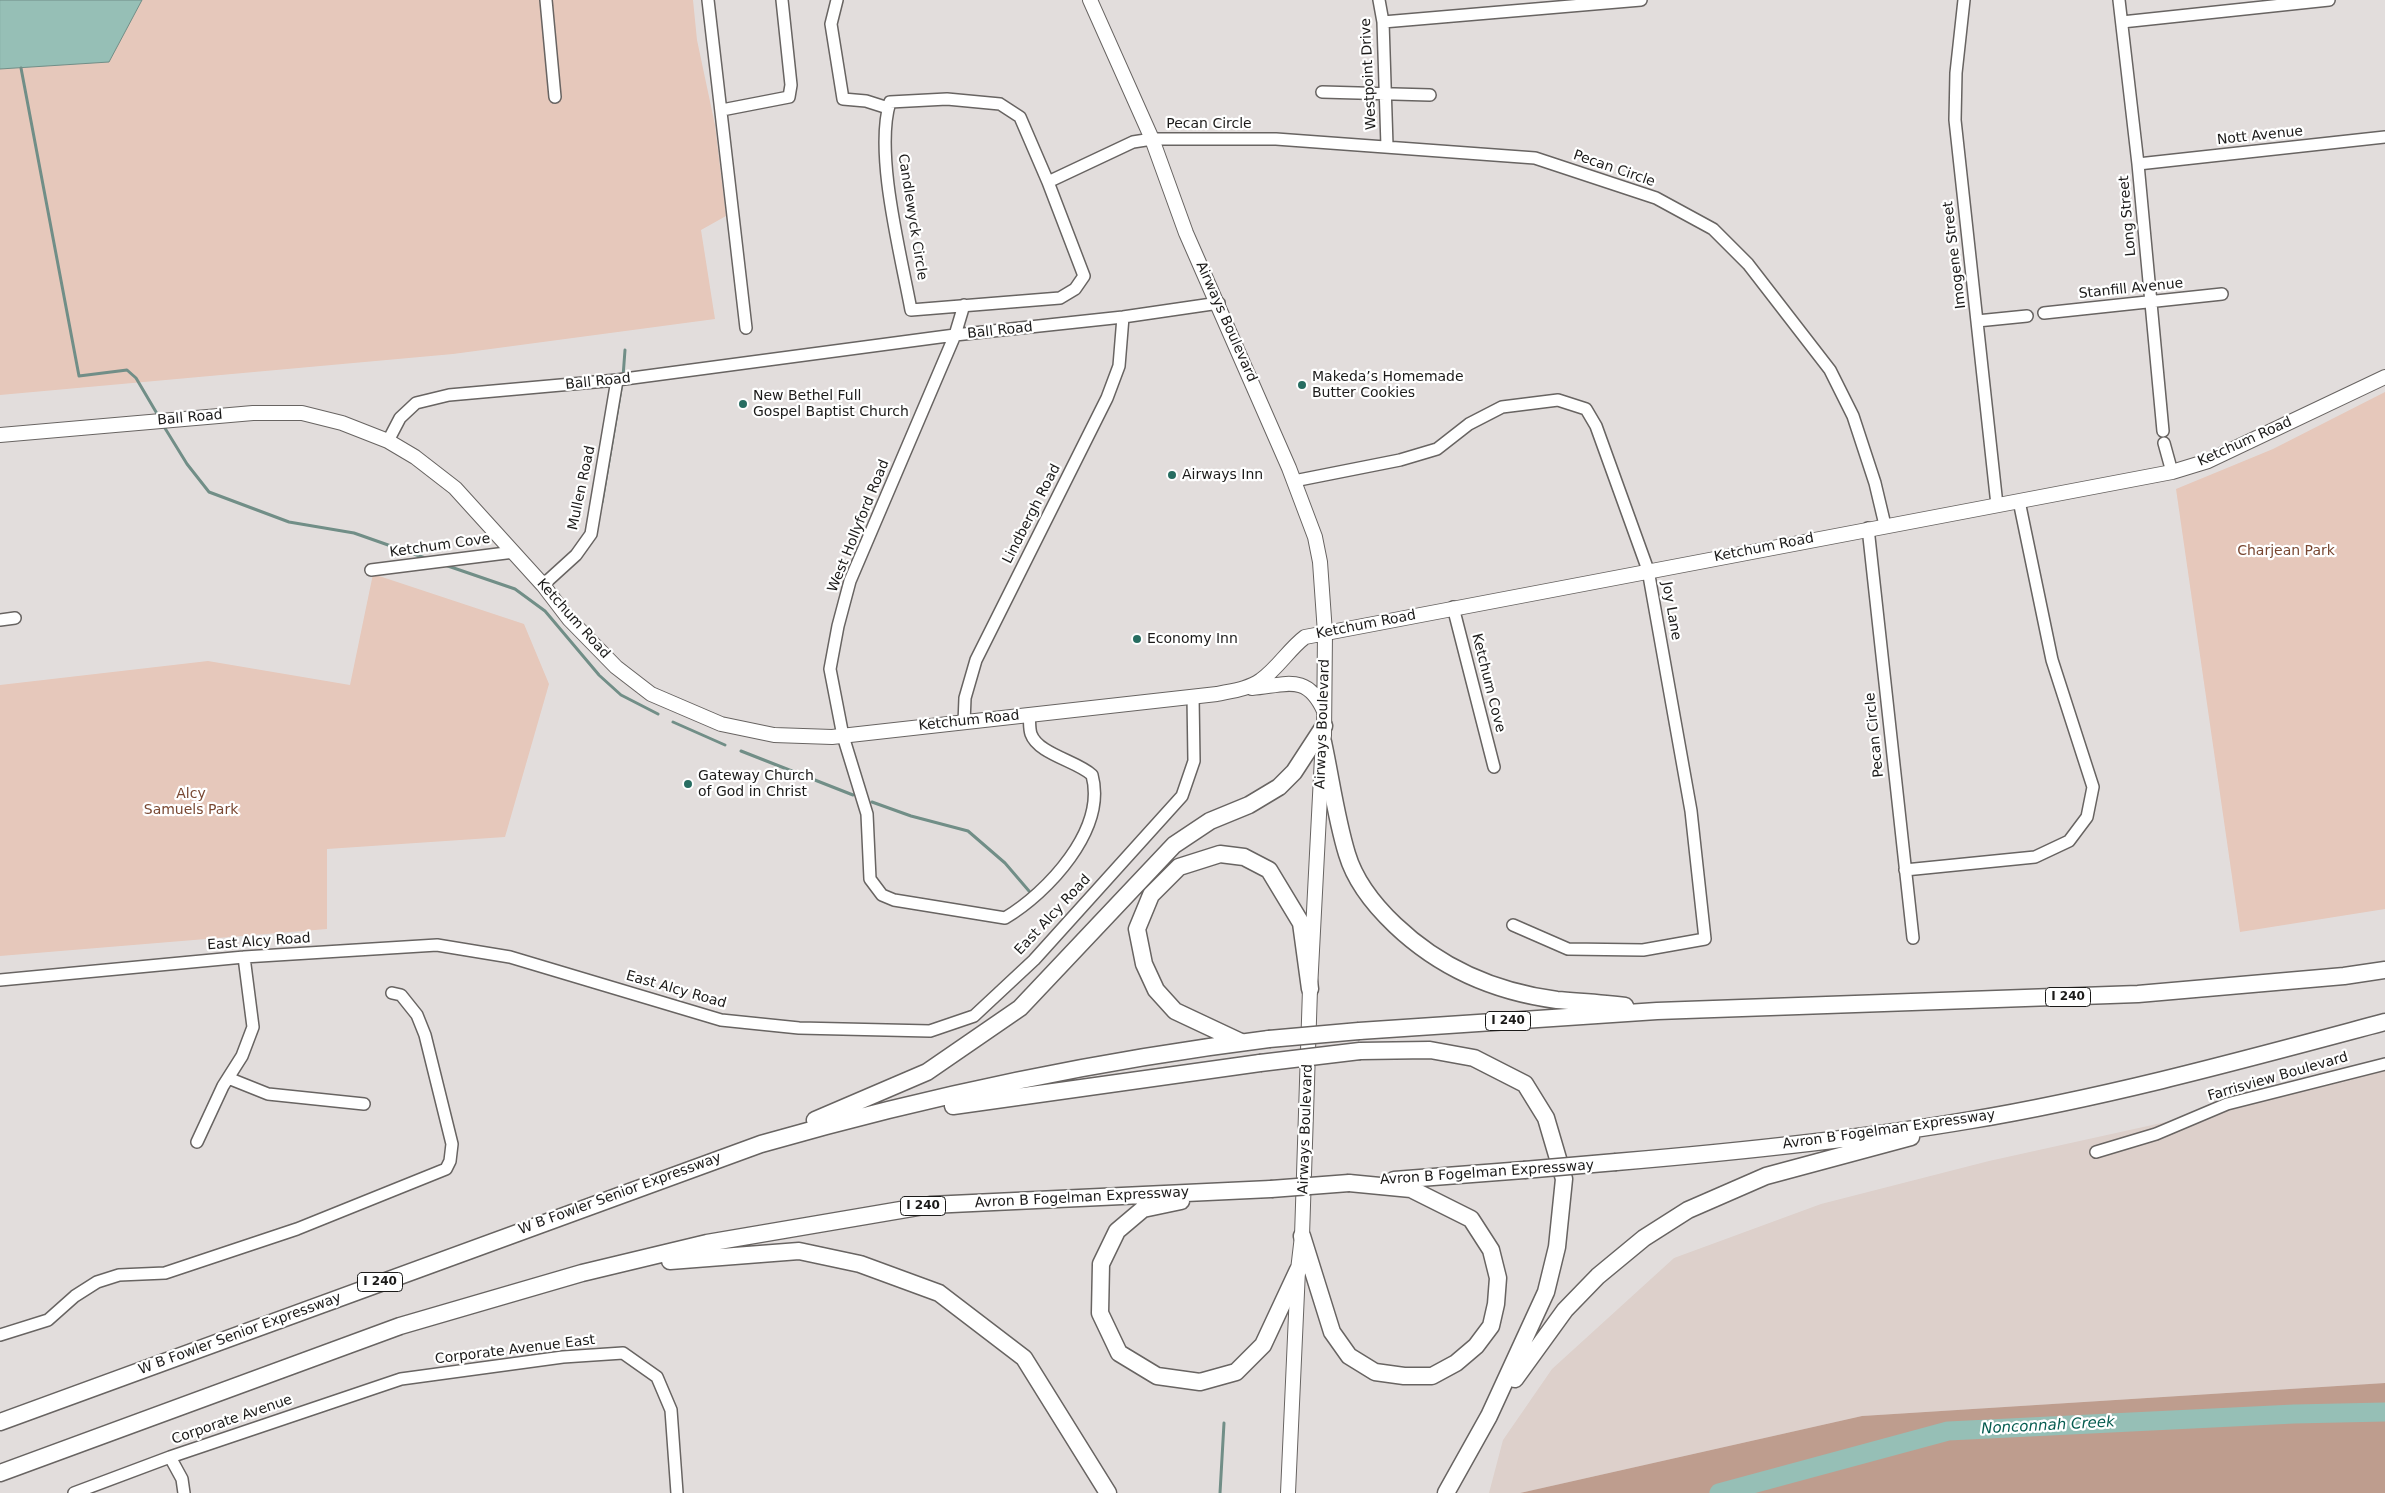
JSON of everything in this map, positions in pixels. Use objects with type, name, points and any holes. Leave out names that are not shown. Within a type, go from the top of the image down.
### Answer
[{"type":"highway","points":[[1324,727],[1347,855],[1362,886],[1384,915],[1405,935],[1431,955],[1492,986],[1557,1000],[1595,1002],[1657,1011]]},
{"type":"highway","points":[[761,1144],[927,1072],[1020,1008],[1174,845],[1210,822],[1249,805],[1279,787],[1294,772],[1324,727]]},
{"type":"highway","points":[[1241,1042],[1175,1011],[1156,990],[1144,964],[1137,929],[1151,895],[1179,867],[1220,854],[1244,857],[1269,870],[1301,923],[1310,989]]},
{"type":"highway","name":"I 240","points":[[761,1144],[826,1125],[1032,1078],[1241,1042],[1269,1039],[1358,1031],[1657,1011],[2138,994],[2344,976],[2385,970]]},
{"type":"highway","name":"Avron B Fogelman Expressway","points":[[582,1273],[707,1243],[930,1205],[1271,1189],[1524,1170],[1747,1151],[1972,1120],[2237,1061],[2385,1022]]},
{"type":"highway","points":[[889,1111],[969,1104],[1260,1063],[1360,1051],[1430,1050],[1474,1058],[1525,1084],[1546,1118],[1564,1179],[1557,1247],[1546,1292],[1485,1423],[1446,1493]]},
{"type":"highway","points":[[1485,1423],[1553,1326],[1598,1276],[1644,1238],[1688,1210],[1766,1176],[1972,1120]]},
{"type":"highway","name":"W B Fowler Senior Expressway","points":[[0,1422],[761,1144]]},
{"type":"highway","points":[[1302,1236],[1332,1332],[1349,1356],[1375,1372],[1404,1376],[1432,1376],[1456,1363],[1476,1346],[1491,1326],[1496,1304],[1498,1278],[1491,1250],[1471,1219],[1411,1189],[1349,1183]]},
{"type":"highway","points":[[1231,1191],[1143,1209],[1117,1231],[1101,1264],[1099,1287],[1100,1313],[1119,1354],[1156,1376],[1200,1382],[1236,1372],[1263,1345],[1298,1270]]},
{"type":"highway","points":[[582,1273],[703,1257],[799,1251],[860,1264],[938,1292],[1024,1358],[1108,1493]]},
{"type":"highway","name":"I 240","points":[[0,1473],[400,1326],[582,1273]]},
{"type":"main road","name":"Airways Boulevard","points":[[1090,0],[1152,139],[1186,233],[1219,303],[1294,481],[1316,545],[1326,633],[1324,727],[1310,989],[1302,1236],[1298,1270],[1288,1493]]},
{"type":"main road","name":"Ketchum Road","points":[[388,441],[421,461],[455,488],[514,552],[569,619],[616,667],[651,694],[721,724],[759,732],[797,736],[843,736],[1193,696],[1242,688],[1260,681],[1289,650],[1306,637],[1868,528],[2172,472],[2208,461],[2385,377]]},
{"type":"main road","name":"Ball Road","points":[[0,435],[253,412],[302,414],[342,423],[388,441]]},
{"type":"main road","points":[[1242,688],[1297,683],[1311,689],[1324,727]]},
{"type":"street","points":[[546,0],[555,97]]},
{"type":"street","points":[[708,0],[746,328]]},
{"type":"street","points":[[722,110],[789,97],[791,86],[782,0]]},
{"type":"street","points":[[836,0],[831,24],[843,99],[866,100],[888,108]]},
{"type":"street","name":"Westpoint Drive","points":[[1379,0],[1383,22],[1387,146]]},
{"type":"street","points":[[1383,22],[1568,3],[1641,0]]},
{"type":"street","name":"Imogene Street","points":[[1964,0],[1956,74],[1955,120],[1997,505]]},
{"type":"street","name":"Long Street","points":[[2119,0],[2138,164],[2162,431]]},
{"type":"street","points":[[2122,22],[2329,0]]},
{"type":"street","points":[[1322,92],[1386,95],[1430,94]]},
{"type":"street","name":"Candlewyck Circle","points":[[947,98],[1000,104],[1020,117],[1048,182],[1084,276],[1075,289],[1060,298],[911,310],[886,165],[888,108],[890,102],[947,98]]},
{"type":"street","name":"Nott Avenue","points":[[2138,164],[2385,137]]},
{"type":"street","points":[[1048,182],[1134,142],[1152,139]]},
{"type":"street","name":"Pecan Circle","points":[[1152,139],[1276,139],[1535,158],[1656,198],[1712,229],[1748,264],[1830,370],[1853,416],[1875,484],[1885,525]]},
{"type":"street","name":"Stanfill Avenue","points":[[2044,313],[2222,294]]},
{"type":"street","name":"Ball Road","points":[[388,441],[400,418],[416,402],[449,395],[622,380],[955,335],[1123,317],[1219,303]]},
{"type":"street","points":[[955,335],[964,305]]},
{"type":"street","points":[[1978,322],[2027,316]]},
{"type":"street","name":"Lindbergh Road","points":[[964,723],[965,698],[976,660],[1107,398],[1118,366],[1123,317]]},
{"type":"street","name":"West Hollyford Road","points":[[955,335],[850,581],[838,626],[830,669],[843,736],[867,814],[870,879],[875,889],[882,895],[894,900],[1005,918],[1025,904],[1053,878],[1072,855],[1084,836],[1091,814],[1094,781],[1088,771],[1052,754],[1035,740],[1032,734],[1029,715]]},
{"type":"street","name":"Mullen Road","points":[[543,586],[576,555],[591,534],[622,380]]},
{"type":"street","name":"Joy Lane","points":[[1294,481],[1400,460],[1437,449],[1469,424],[1502,407],[1558,400],[1586,409],[1596,426],[1648,570],[1691,811],[1705,939],[1643,950],[1568,949],[1513,925]]},
{"type":"street","points":[[2164,443],[2172,472]]},
{"type":"street","points":[[1905,870],[2036,856],[2069,841],[2087,817],[2093,787],[2052,660],[2019,501]]},
{"type":"street","name":"Pecan Circle","points":[[1868,528],[1913,938]]},
{"type":"street","name":"Ketchum Cove","points":[[371,570],[514,552]]},
{"type":"street","name":"Ketchum Cove","points":[[1453,608],[1494,767]]},
{"type":"street","points":[[0,620],[15,618]]},
{"type":"street","name":"East Alcy Road","points":[[0,980],[244,957],[437,945],[510,957],[720,1020],[799,1028],[930,1030],[974,1016],[1034,960],[1182,796],[1194,761],[1193,696]]},
{"type":"street","points":[[197,1142],[228,1078],[242,1056],[253,1027],[244,957]]},
{"type":"street","points":[[0,1335],[48,1320],[75,1296],[97,1282],[120,1275],[165,1273],[297,1229],[446,1169],[450,1161],[452,1144],[425,1035],[412,1006],[401,995],[392,993]]},
{"type":"street","name":"Farrisview Boulevard","points":[[2096,1152],[2156,1134],[2227,1104],[2385,1064]]},
{"type":"street","points":[[228,1078],[268,1094],[364,1104]]},
{"type":"street","name":"Corporate Avenue East","points":[[401,1379],[563,1356],[623,1353],[657,1377],[667,1402],[670,1410],[677,1493]]},
{"type":"street","name":"Corporate Avenue","points":[[74,1493],[170,1457],[401,1379]]},
{"type":"street","points":[[170,1457],[182,1479],[184,1493]]},
{"type":"shaded area","points":[[0,0],[142,0],[109,62],[0,69]]},
{"type":"shaded area","points":[[2385,1070],[2385,1383],[1862,1416],[1520,1493],[1489,1493],[1503,1440],[1552,1369],[1674,1258],[1821,1204],[1989,1161],[2270,1099]]},
{"type":"shaded area","points":[[2385,1383],[2385,1493],[1520,1493],[1862,1416]]},
{"type":"green space","points":[[0,0],[693,0],[697,40],[715,125],[726,216],[701,230],[715,319],[453,354],[0,395]]},
{"type":"green space","name":"Charjean Park","points":[[2385,392],[2385,909],[2240,932],[2176,489],[2273,449]]},
{"type":"green space","name":"Alcy Samuels Park","points":[[373,574],[524,624],[549,684],[505,837],[327,849],[327,929],[0,956],[0,685],[208,661],[350,685]]},
{"type":"waterway","points":[[21,68],[79,376],[127,370],[136,378],[159,417]]},
{"type":"waterway","points":[[623,377],[625,350]]},
{"type":"waterway","points":[[602,502],[622,383]]},
{"type":"waterway","points":[[163,425],[187,464],[209,492],[289,522],[354,533],[428,559]]},
{"type":"waterway","points":[[445,565],[515,589],[545,611],[599,675]]},
{"type":"waterway","points":[[600,676],[621,695],[658,714]]},
{"type":"waterway","points":[[673,722],[725,745]]},
{"type":"waterway","points":[[741,751],[853,795]]},
{"type":"waterway","points":[[872,802],[911,816],[968,831],[1005,863],[1029,891]]},
{"type":"waterway","name":"Nonconnah Creek","points":[[1719,1493],[1948,1431],[2294,1414],[2385,1412]]},
{"type":"waterway","points":[[1220,1493],[1224,1423]]},
{"type":"place","name":"Makeda’s Homemade Butter Cookies","points":[[1302,385]]},
{"type":"place","name":"New Bethel Full Gospel Baptist Church","points":[[743,404]]},
{"type":"place","name":"Airways Inn","points":[[1172,475]]},
{"type":"place","name":"Economy Inn","points":[[1137,639]]},
{"type":"place","name":"Gateway Church of God in Christ","points":[[688,784]]}]
